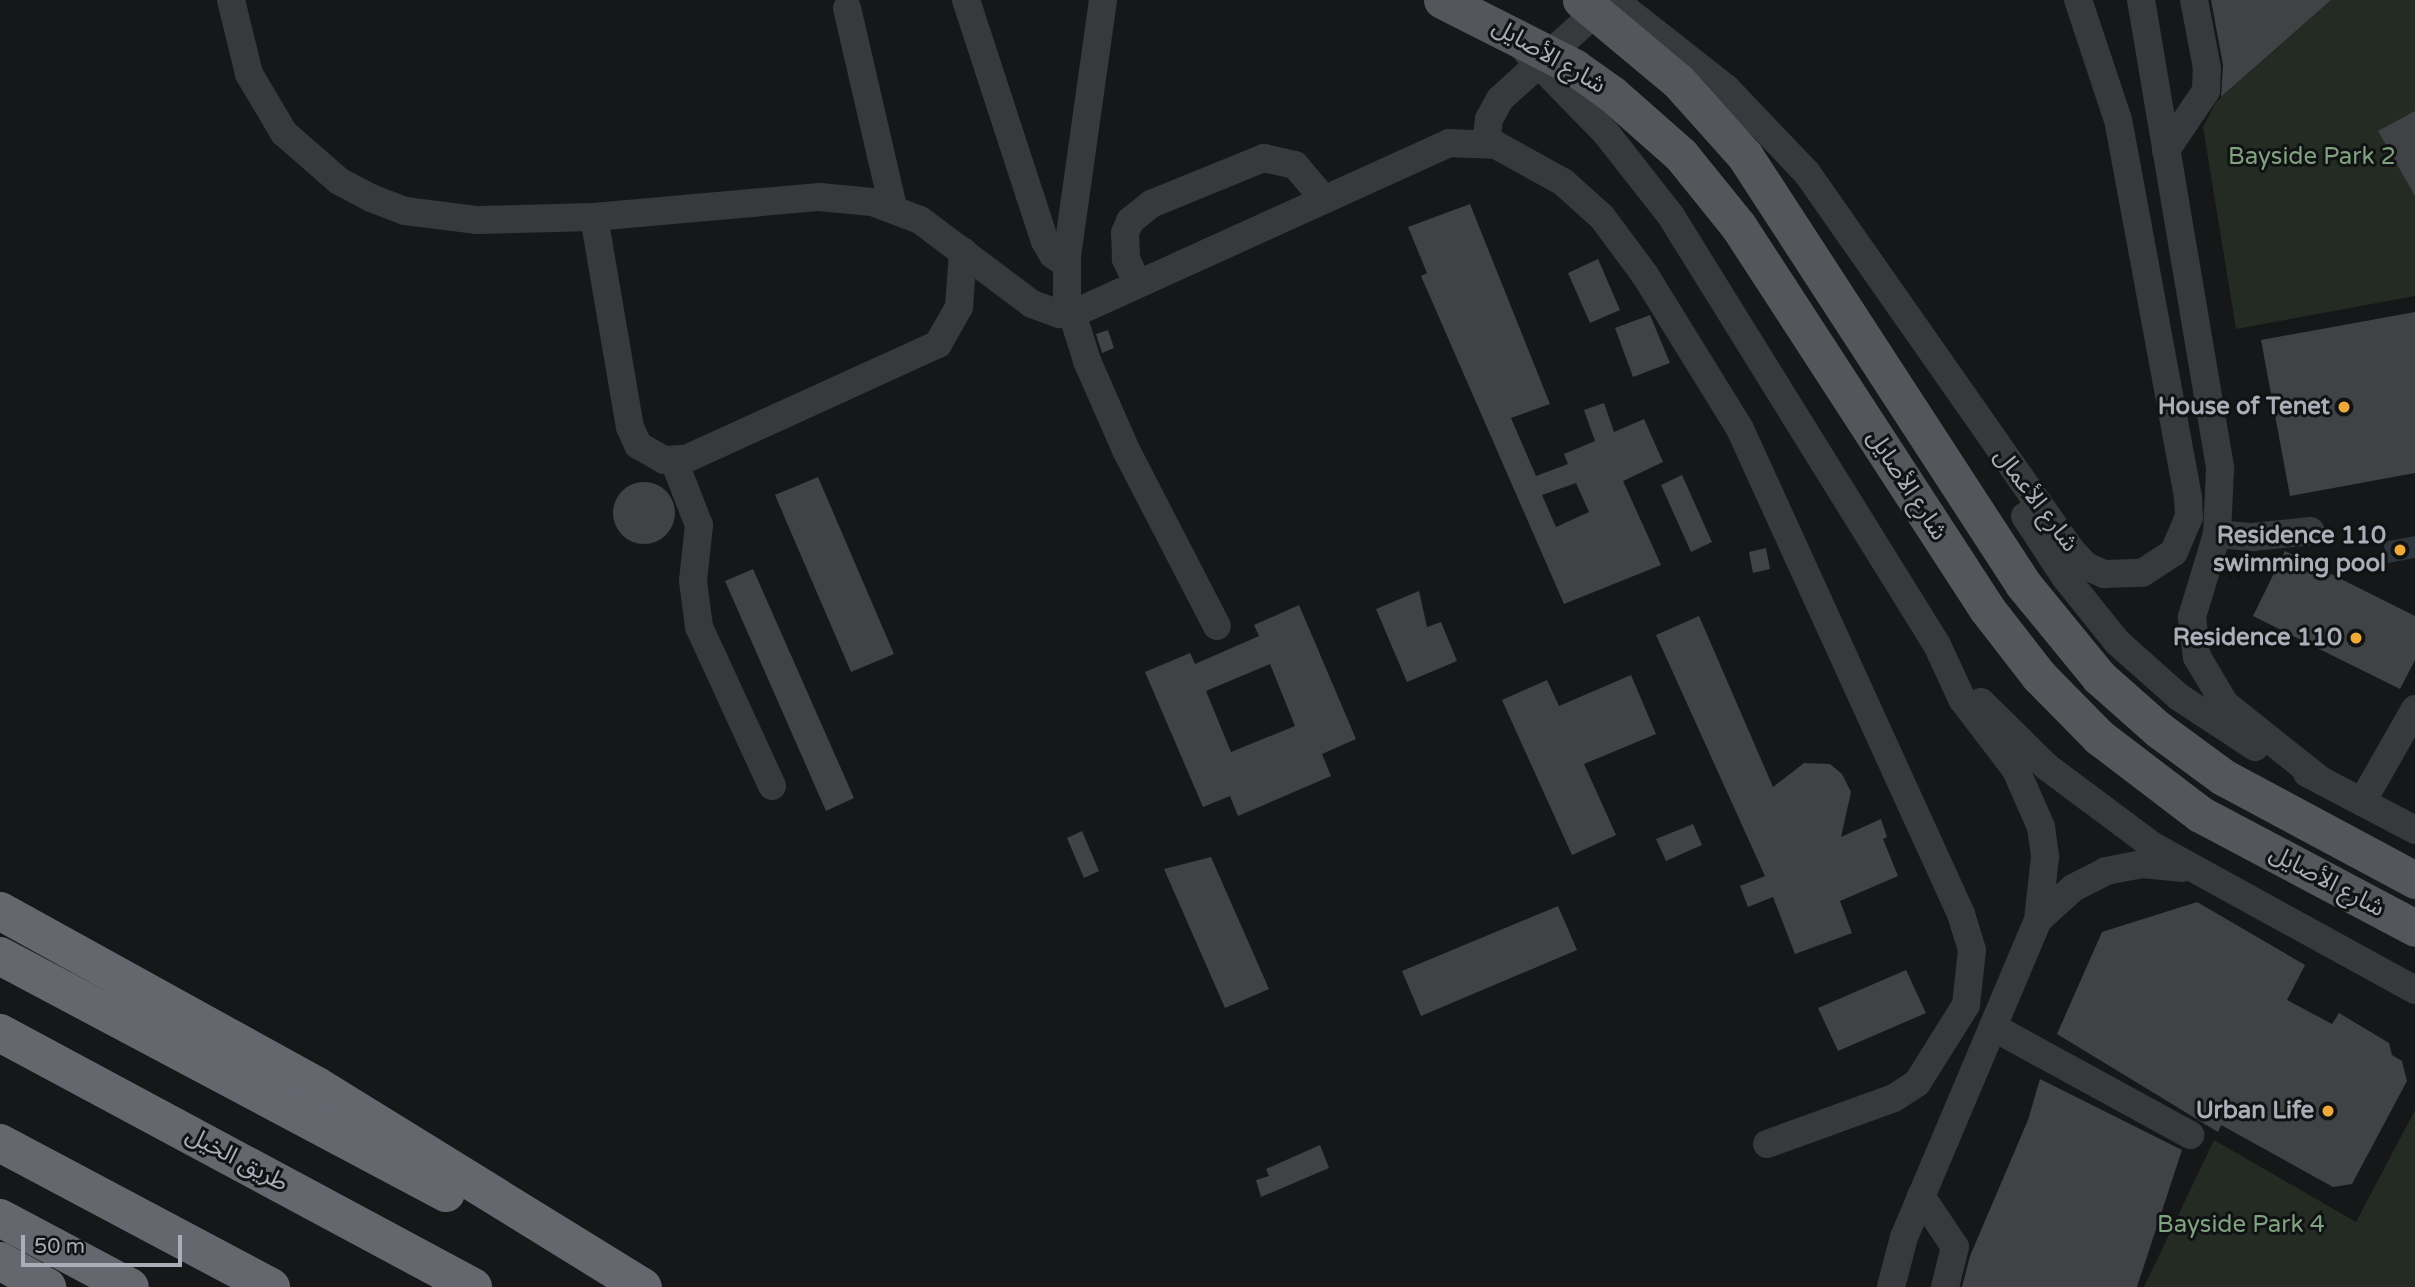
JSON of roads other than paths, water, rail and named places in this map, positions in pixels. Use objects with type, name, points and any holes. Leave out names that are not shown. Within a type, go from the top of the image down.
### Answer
[{"type":"highway","points":[[0,911],[223,1031],[643,1287]]},
{"type":"highway","points":[[0,956],[443,1192],[478,1203],[502,1203]]},
{"type":"highway","name":"طريق الخيل","points":[[0,1033],[473,1287]]},
{"type":"highway","points":[[0,1143],[271,1287]]},
{"type":"highway","points":[[0,1218],[130,1287]]},
{"type":"highway","points":[[0,1261],[47,1287]]},
{"type":"main road","name":"شارع الأصايل","points":[[1442,0],[1493,22],[1612,93],[1648,123],[1712,190],[1987,609],[2068,707],[2131,764],[2200,814],[2415,928]]},
{"type":"main road","name":"شارع الأصايل","points":[[1581,0],[1678,81],[1745,156],[2023,584],[2099,677],[2159,730],[2223,777],[2415,880]]},
{"type":"street","points":[[231,0],[238,39],[267,108],[301,150],[339,181],[382,202],[440,218],[594,217],[820,197],[893,207],[943,234],[1040,309],[1070,313],[1427,151],[1449,144],[1486,143],[1541,166],[1583,198],[1618,238],[1695,350],[1761,470],[1968,932],[1973,968],[1966,1005],[1917,1083],[1894,1098],[1767,1144]]},
{"type":"street","points":[[966,0],[1045,241],[1067,264]]},
{"type":"street","points":[[1102,0],[1067,264],[1070,313],[1126,450],[1217,626]]},
{"type":"street","points":[[1486,143],[1489,119],[1500,99],[1609,0]]},
{"type":"street","name":"شارع الأعمال","points":[[1609,0],[1695,60],[1758,117],[1807,173],[1974,417],[2117,642],[2179,698],[2248,743],[2415,830]]},
{"type":"street","name":"شارع الأعمال","points":[[2068,564],[2086,566],[2104,574],[2142,573],[2174,552],[2189,517],[2118,120],[2078,0]]},
{"type":"street","name":"شارع الأعمال","points":[[2141,0],[2220,469],[2217,534],[2192,617],[2193,637],[2205,676],[2238,716],[2323,782]]},
{"type":"street","points":[[2166,150],[2206,91],[2207,68],[2194,0]]},
{"type":"street","points":[[847,8],[893,207]]},
{"type":"street","points":[[1493,22],[1588,113],[1671,216],[1937,645],[1962,699],[2015,770],[2041,827],[2045,857],[2038,920],[1921,1196],[1891,1287]]},
{"type":"street","points":[[1138,284],[1126,259],[1125,233],[1130,220],[1151,204],[1264,158],[1295,165],[1323,198]]},
{"type":"street","points":[[594,217],[630,427],[646,452],[674,461],[937,344],[959,307],[963,251]]},
{"type":"street","points":[[674,461],[699,525],[693,597],[699,627],[772,786]]},
{"type":"street","points":[[2217,534],[2253,537],[2311,531]]},
{"type":"street","points":[[1937,645],[1999,722],[2047,767],[2117,821],[2191,869],[2415,990]]},
{"type":"street","points":[[2362,802],[2415,709]]},
{"type":"street","points":[[2038,920],[2073,888],[2106,872],[2142,864],[2191,869]]},
{"type":"street","points":[[1993,1027],[2190,1135]]},
{"type":"street","points":[[1921,1196],[1955,1247],[1945,1287]]},
{"type":"place","name":"House of Tenet","points":[[2344,407]]},
{"type":"place","name":"Residence 110 swimming pool","points":[[2400,550]]},
{"type":"place","name":"Residence 110","points":[[2356,638]]},
{"type":"place","name":"Urban Life","points":[[2328,1111]]},
{"type":"park label","name":"Bayside Park 2","points":[[2312,157]]},
{"type":"park label","name":"Bayside Park 4","points":[[2241,1225]]}]
